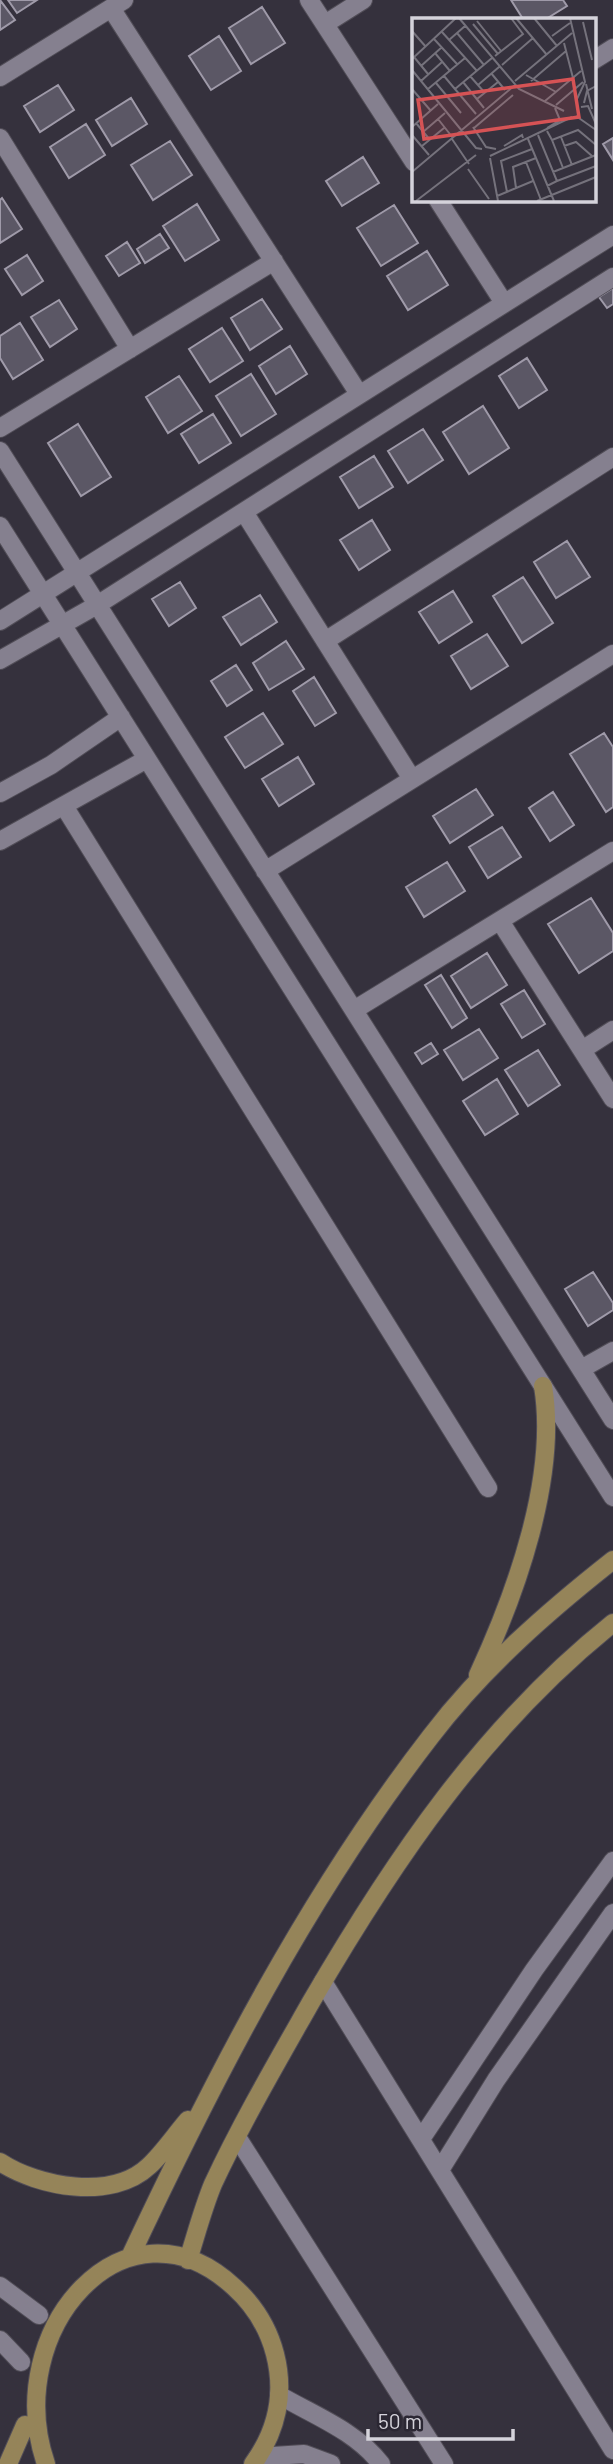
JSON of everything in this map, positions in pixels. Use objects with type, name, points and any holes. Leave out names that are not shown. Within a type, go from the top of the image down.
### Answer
[{"type":"main road","points":[[472,1690],[501,1625],[538,1498],[547,1440],[548,1417],[543,1386]]},
{"type":"main road","points":[[130,2257],[206,2099],[310,1914],[373,1816],[432,1734],[472,1690],[563,1599],[613,1560]]},
{"type":"main road","points":[[188,2260],[212,2187],[237,2137],[323,1982],[405,1849],[468,1768],[535,1690],[613,1623]]},
{"type":"main road","points":[[0,2162],[36,2181],[77,2187],[112,2185],[148,2168],[206,2099]]},
{"type":"main road","points":[[24,2354],[39,2315],[68,2282],[107,2261],[150,2254],[188,2260],[223,2276],[251,2302],[271,2335],[280,2373],[278,2412],[265,2448],[256,2460]]},
{"type":"main road","points":[[19,2399],[30,2441],[46,2464]]},
{"type":"main road","points":[[8,2464],[25,2425]]},
{"type":"street","points":[[309,0],[412,159]]},
{"type":"street","points":[[325,24],[363,0]]},
{"type":"street","points":[[0,77],[117,4],[274,261],[359,394]]},
{"type":"street","points":[[596,59],[613,48]]},
{"type":"street","points":[[0,138],[130,349]]},
{"type":"street","points":[[439,201],[505,303]]},
{"type":"street","points":[[0,621],[613,235]]},
{"type":"street","points":[[0,428],[274,261]]},
{"type":"street","points":[[0,660],[97,605],[613,277]]},
{"type":"street","points":[[0,451],[613,1420]]},
{"type":"street","points":[[325,641],[613,457]]},
{"type":"street","points":[[244,512],[412,779]]},
{"type":"street","points":[[0,526],[613,1497]]},
{"type":"street","points":[[265,870],[613,654]]},
{"type":"street","points":[[0,793],[51,765],[121,717]]},
{"type":"street","points":[[0,841],[147,758]]},
{"type":"street","points":[[64,806],[488,1488]]},
{"type":"street","points":[[354,1010],[613,852]]},
{"type":"street","points":[[500,921],[613,1098]]},
{"type":"street","points":[[582,1049],[613,1030]]},
{"type":"street","points":[[581,1369],[613,1350]]},
{"type":"street","points":[[421,2139],[534,1970],[613,1861]]},
{"type":"street","points":[[440,2170],[496,2080],[613,1913]]},
{"type":"street","points":[[323,1982],[613,2450]]},
{"type":"street","points":[[237,2137],[444,2464]]},
{"type":"street","points":[[0,2287],[39,2315]]},
{"type":"street","points":[[0,2340],[24,2354]]},
{"type":"street","points":[[279,2395],[345,2431],[373,2453],[381,2464]]},
{"type":"street","points":[[256,2460],[304,2454],[331,2464]]},
{"type":"building","points":[[0,0],[15,20],[0,30]]},
{"type":"building","points":[[8,0],[37,0],[17,13]]},
{"type":"building","points":[[511,0],[563,0],[567,6],[548,18],[522,18]]},
{"type":"building","points":[[262,7],[285,43],[251,64],[229,28]]},
{"type":"building","points":[[219,36],[241,71],[211,90],[189,56]]},
{"type":"building","points":[[58,85],[74,110],[40,132],[24,106]]},
{"type":"building","points":[[131,98],[147,124],[112,146],[96,120]]},
{"type":"building","points":[[86,124],[105,155],[69,178],[50,147]]},
{"type":"building","points":[[613,138],[613,160],[603,144]]},
{"type":"building","points":[[170,141],[192,175],[153,200],[131,165]]},
{"type":"building","points":[[363,157],[379,183],[342,206],[326,181]]},
{"type":"building","points":[[2,198],[22,229],[0,243],[0,200]]},
{"type":"building","points":[[197,204],[219,240],[185,261],[163,226]]},
{"type":"building","points":[[394,205],[418,243],[381,266],[357,228]]},
{"type":"building","points":[[160,234],[169,248],[145,263],[137,249]]},
{"type":"building","points":[[127,242],[140,263],[119,276],[106,256]]},
{"type":"building","points":[[427,251],[448,285],[408,310],[387,276]]},
{"type":"building","points":[[27,255],[43,281],[22,295],[5,269]]},
{"type":"building","points":[[613,288],[613,304],[607,308],[599,297]]},
{"type":"building","points":[[262,299],[282,329],[250,350],[231,318]]},
{"type":"building","points":[[59,300],[77,329],[50,347],[31,317]]},
{"type":"building","points":[[20,323],[43,360],[13,379],[0,358],[0,336]]},
{"type":"building","points":[[222,328],[243,361],[210,382],[189,349]]},
{"type":"building","points":[[290,346],[307,374],[276,394],[259,366]]},
{"type":"building","points":[[527,358],[547,390],[519,408],[499,376]]},
{"type":"building","points":[[251,374],[276,414],[241,436],[216,396]]},
{"type":"building","points":[[179,376],[202,411],[168,433],[146,397]]},
{"type":"building","points":[[483,406],[509,448],[469,474],[443,432]]},
{"type":"building","points":[[213,414],[231,443],[199,463],[181,434]]},
{"type":"building","points":[[78,424],[111,477],[81,496],[48,443]]},
{"type":"building","points":[[423,429],[443,460],[408,483],[388,451]]},
{"type":"building","points":[[374,456],[393,487],[359,508],[340,477]]},
{"type":"building","points":[[372,520],[390,550],[359,570],[340,540]]},
{"type":"building","points":[[567,541],[590,577],[556,598],[534,562]]},
{"type":"building","points":[[523,577],[553,623],[522,643],[493,596]]},
{"type":"building","points":[[180,582],[196,608],[169,626],[152,599]]},
{"type":"building","points":[[453,591],[472,622],[439,643],[419,612]]},
{"type":"building","points":[[260,595],[277,622],[241,645],[223,617]]},
{"type":"building","points":[[487,634],[508,666],[471,689],[451,656]]},
{"type":"building","points":[[286,641],[304,669],[269,690],[253,663]]},
{"type":"building","points":[[236,665],[252,690],[227,706],[211,681]]},
{"type":"building","points":[[314,677],[336,713],[315,726],[293,691]]},
{"type":"building","points":[[263,713],[283,744],[245,768],[225,737]]},
{"type":"building","points":[[604,733],[613,747],[613,807],[606,812],[570,754]]},
{"type":"building","points":[[298,757],[314,784],[279,806],[262,779]]},
{"type":"building","points":[[476,789],[493,815],[450,843],[433,816]]},
{"type":"building","points":[[553,792],[574,825],[550,841],[529,808]]},
{"type":"building","points":[[502,827],[521,857],[488,878],[469,847]]},
{"type":"building","points":[[447,862],[465,891],[424,917],[406,887]]},
{"type":"building","points":[[591,898],[613,933],[613,951],[579,973],[548,924]]},
{"type":"building","points":[[487,953],[507,985],[471,1008],[451,976]]},
{"type":"building","points":[[441,975],[467,1018],[452,1028],[425,985]]},
{"type":"building","points":[[524,990],[545,1024],[522,1038],[501,1004]]},
{"type":"building","points":[[479,1029],[498,1058],[463,1080],[444,1050]]},
{"type":"building","points":[[431,1043],[438,1054],[422,1064],[415,1053]]},
{"type":"building","points":[[538,1050],[560,1085],[528,1106],[505,1070]]},
{"type":"building","points":[[497,1079],[518,1114],[485,1135],[463,1101]]},
{"type":"building","points":[[593,1272],[613,1303],[613,1310],[588,1326],[565,1289]]}]
